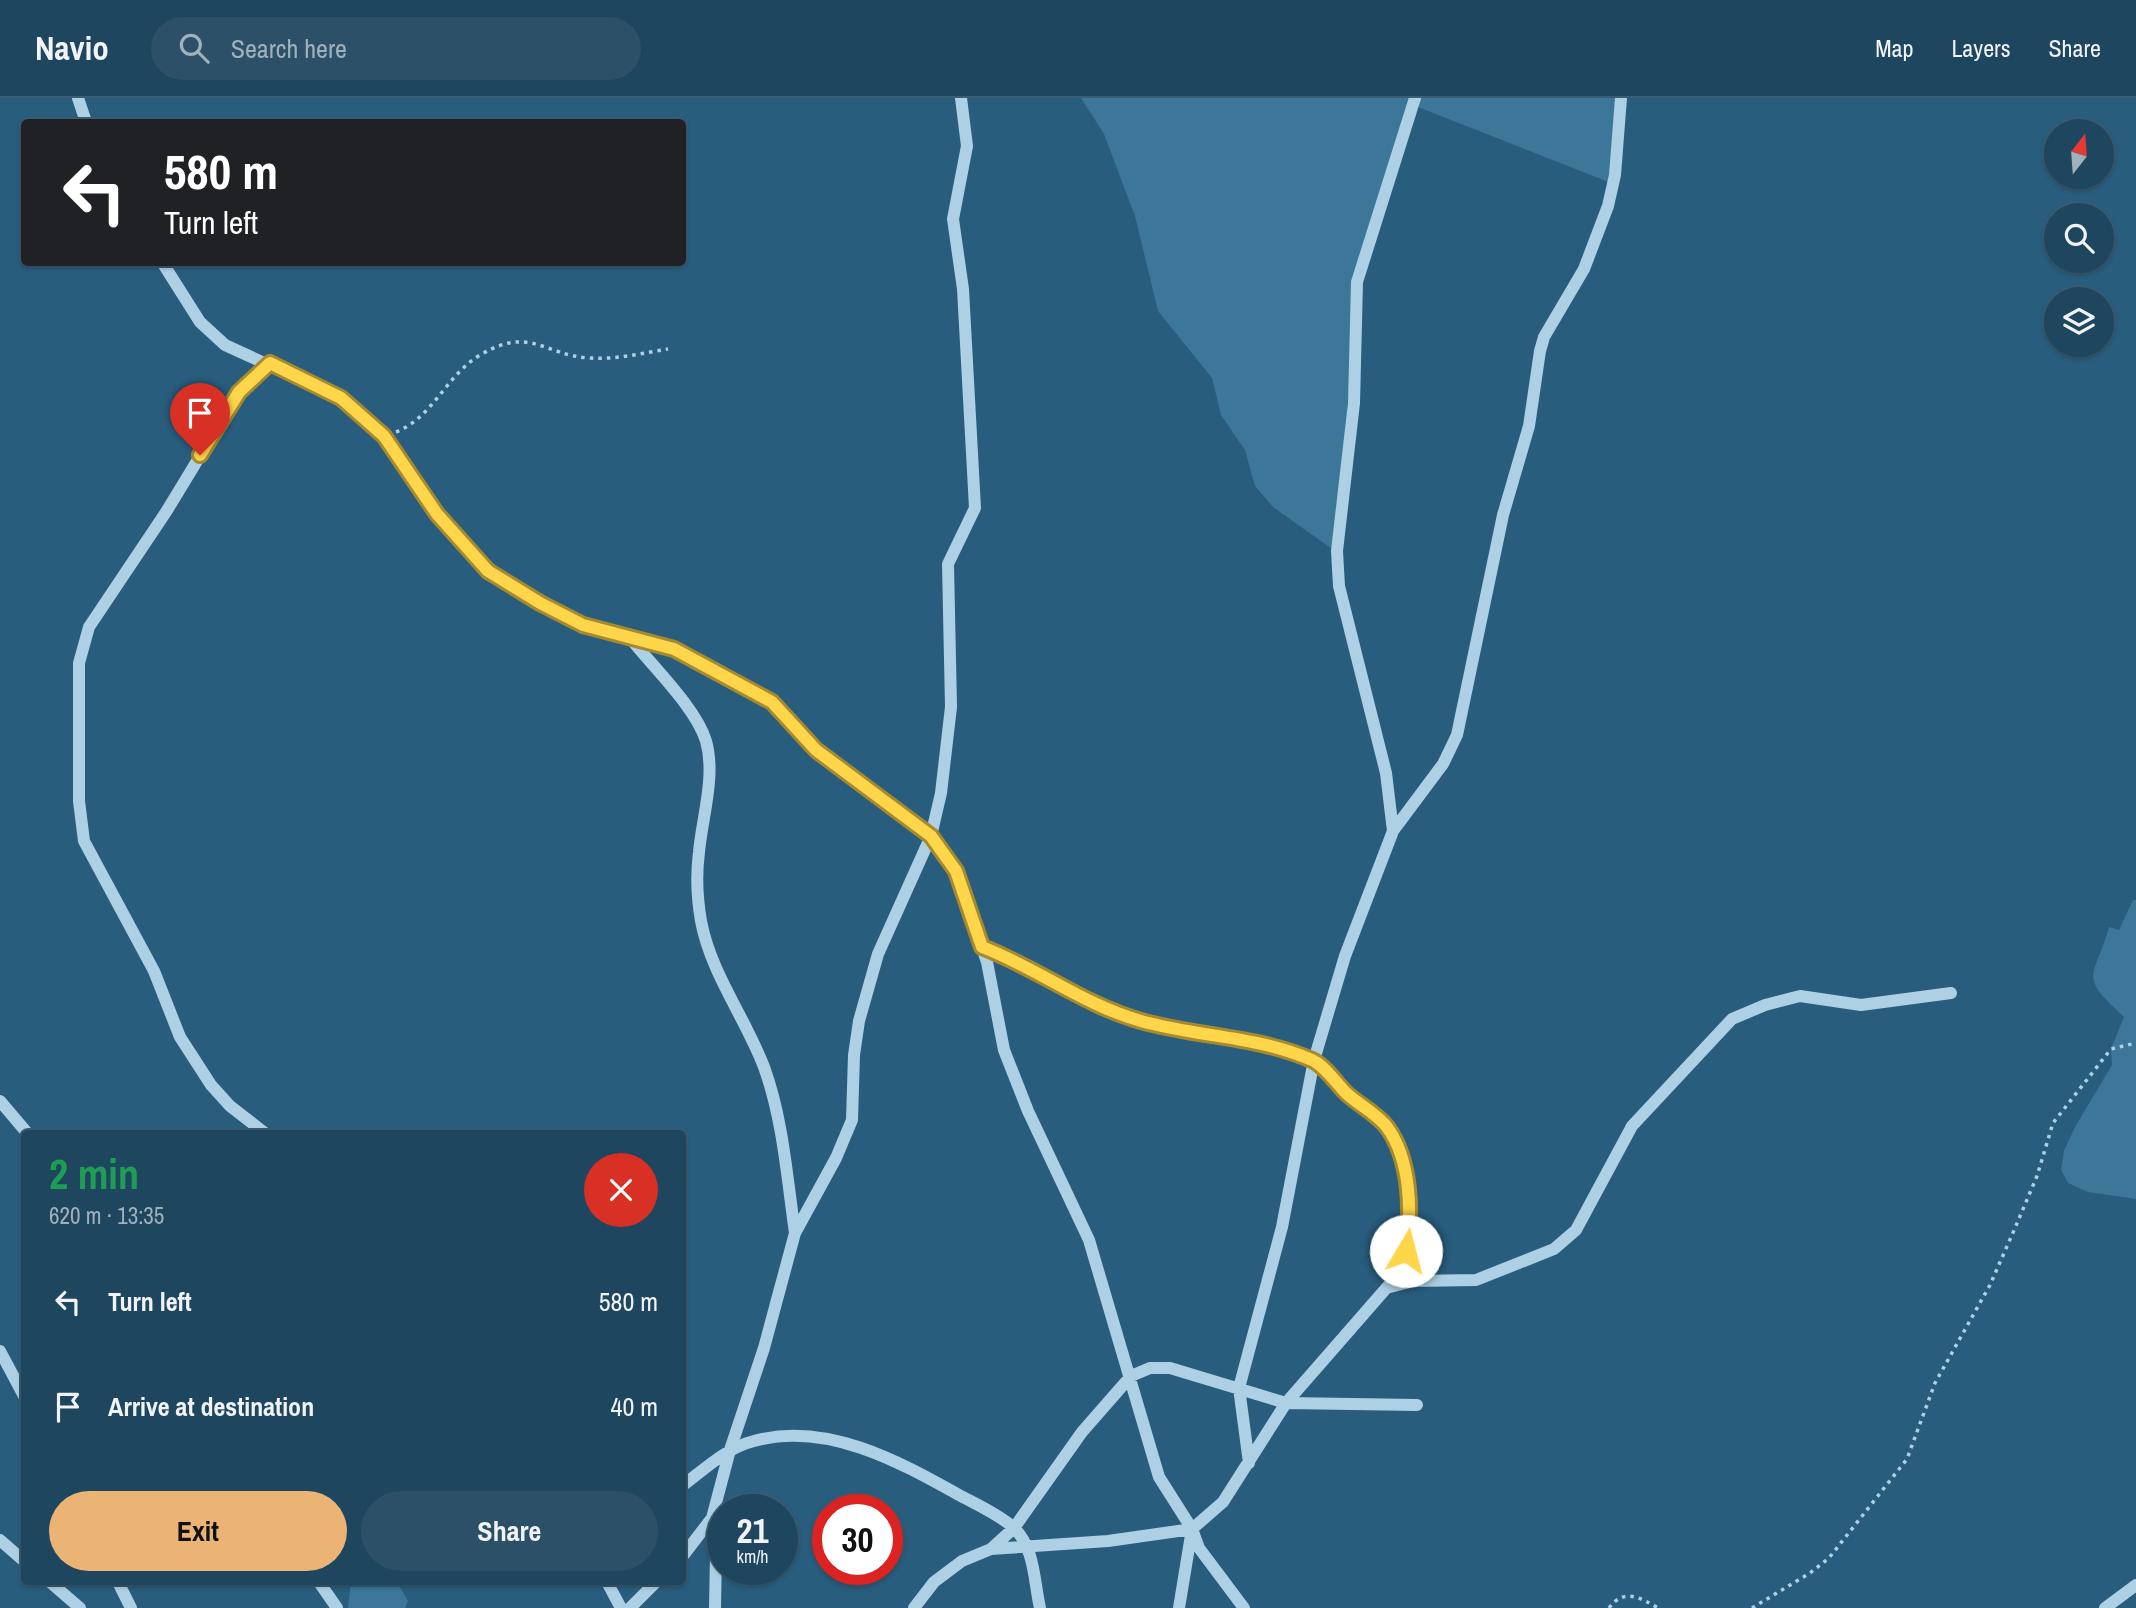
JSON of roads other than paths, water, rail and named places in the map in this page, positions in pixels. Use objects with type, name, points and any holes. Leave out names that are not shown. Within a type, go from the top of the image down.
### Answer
[{"type":"street","points":[[78,98],[85,119]]},
{"type":"street","points":[[718,1494],[764,1348],[795,1233],[836,1158],[852,1120],[854,1055],[859,1021],[878,954],[931,836],[941,793],[951,706],[948,564],[975,508],[963,289],[953,219],[967,146],[961,98]]},
{"type":"street","points":[[1393,831],[1386,773],[1339,586],[1337,551],[1354,403],[1357,282],[1415,98]]},
{"type":"street","points":[[1248,1463],[1239,1388],[1284,1215],[1314,1060],[1345,956],[1393,831],[1443,764],[1457,735],[1503,515],[1529,426],[1540,351],[1544,337],[1584,268],[1608,206],[1615,176],[1621,98]]},
{"type":"street","points":[[165,266],[200,322],[225,345],[270,363],[341,398],[384,436],[437,514],[488,571],[540,603],[583,625],[674,649],[772,702],[816,750],[931,836],[956,871],[982,947],[1004,1050],[1028,1111],[1089,1240],[1159,1476],[1192,1529],[1199,1548],[1244,1608]]},
{"type":"street","points":[[261,1130],[230,1106],[211,1085],[180,1037],[154,971],[84,841],[79,801],[79,663],[89,627],[99,608],[166,512],[239,392],[270,363]]},
{"type":"street","points":[[631,639],[685,706],[706,740],[709,765],[698,880],[702,923],[711,958],[759,1055],[774,1097],[795,1233]]},
{"type":"street","points":[[914,1608],[934,1582],[962,1561],[991,1549],[1108,1541],[1192,1529],[1223,1502],[1286,1403],[1390,1287],[1406,1251],[1411,1220],[1410,1195],[1395,1143],[1378,1117],[1348,1094],[1314,1060],[1251,1041],[1143,1022],[1057,985],[1016,961],[982,947]]},
{"type":"street","points":[[1390,1287],[1413,1281],[1476,1280],[1554,1249],[1576,1230],[1632,1126],[1732,1020],[1765,1005],[1800,996],[1861,1005],[1898,1003],[1951,993]]},
{"type":"street","points":[[0,1101],[25,1130]]},
{"type":"street","points":[[0,1351],[21,1390]]},
{"type":"street","points":[[991,1549],[1014,1528],[1082,1432],[1131,1376],[1150,1367],[1170,1368],[1286,1403],[1417,1405]]},
{"type":"street","points":[[686,1483],[730,1450],[754,1441],[789,1436],[821,1438],[855,1446],[902,1463],[1014,1528],[1026,1547],[1040,1608]]},
{"type":"street","points":[[686,1552],[707,1524]]},
{"type":"street","points":[[1179,1608],[1192,1529]]},
{"type":"street","points":[[0,1540],[21,1558]]},
{"type":"street","points":[[53,1585],[80,1608]]},
{"type":"street","points":[[120,1585],[131,1608]]},
{"type":"street","points":[[321,1585],[337,1608]]},
{"type":"street","points":[[609,1585],[621,1608]]},
{"type":"street","points":[[629,1608],[653,1585]]},
{"type":"street","points":[[715,1585],[715,1608]]},
{"type":"street","points":[[2105,1608],[2136,1585]]}]
